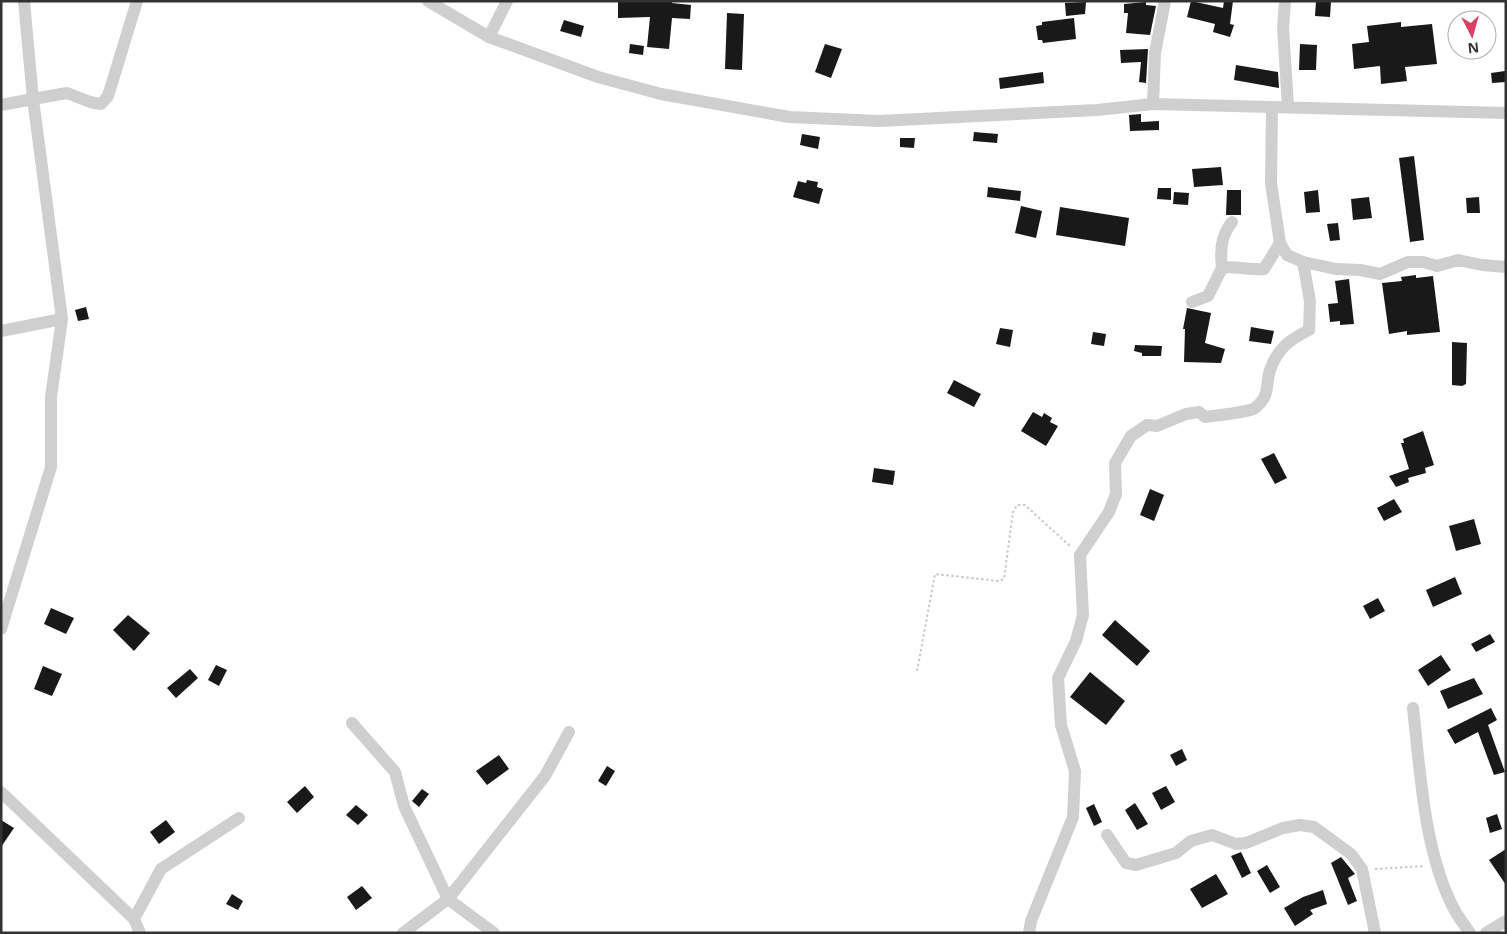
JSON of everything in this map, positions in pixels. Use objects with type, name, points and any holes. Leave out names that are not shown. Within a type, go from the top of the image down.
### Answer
[{"type":"street","points":[[1,628],[51,467],[51,397],[62,319],[34,99],[24,1]]},
{"type":"street","points":[[1,105],[67,93],[101,104],[108,96],[137,1]]},
{"type":"street","points":[[428,1],[489,37],[598,77],[652,92],[789,117],[879,121],[1097,110],[1153,104],[1506,113]]},
{"type":"street","points":[[489,37],[507,1]]},
{"type":"street","points":[[1153,104],[1155,53],[1166,1]]},
{"type":"street","points":[[1285,1],[1283,28],[1288,107]]},
{"type":"street","points":[[1272,107],[1271,184],[1280,244],[1287,255],[1303,262],[1336,269],[1360,270],[1380,274],[1408,262],[1423,262],[1436,266],[1458,260],[1506,267]]},
{"type":"street","points":[[1192,302],[1208,296],[1222,268],[1222,243],[1226,229],[1232,222]]},
{"type":"street","points":[[1222,268],[1237,267],[1252,271],[1264,269],[1280,244]]},
{"type":"street","points":[[1029,933],[1031,921],[1073,817],[1076,771],[1061,725],[1058,678],[1076,641],[1083,615],[1080,555],[1109,512],[1116,494],[1115,463],[1131,436],[1147,425],[1157,426],[1186,414],[1199,412],[1205,416],[1253,409],[1267,394],[1270,371],[1279,352],[1289,340],[1309,330],[1310,301],[1303,262]]},
{"type":"street","points":[[1,331],[62,319]]},
{"type":"street","points":[[1413,708],[1422,792],[1438,872],[1453,908],[1470,933]]},
{"type":"street","points":[[352,723],[395,772],[404,806],[448,899],[494,933]]},
{"type":"street","points":[[403,933],[448,899],[546,776],[569,732]]},
{"type":"street","points":[[1,792],[134,919],[140,933]]},
{"type":"street","points":[[134,919],[161,869],[239,818]]},
{"type":"street","points":[[1107,835],[1126,863],[1136,865],[1176,853],[1191,841],[1212,835],[1236,844],[1246,843],[1264,834],[1300,825],[1314,827],[1351,854],[1362,869],[1375,933]]},
{"type":"street","points":[[1486,933],[1506,921]]},
{"type":"path","points":[[917,671],[920,645],[935,574],[999,582],[1004,578],[1013,512],[1017,505],[1025,505],[1080,555]]},
{"type":"path","points":[[1362,869],[1425,866],[1438,872]]},
{"type":"building","points":[[618,1],[672,1],[672,3],[691,5],[690,19],[672,18],[669,49],[647,47],[650,17],[618,18]]},
{"type":"building","points":[[1191,1],[1223,8],[1224,1],[1233,1],[1230,24],[1234,25],[1230,37],[1213,32],[1215,24],[1187,17]]},
{"type":"building","points":[[1316,1],[1331,1],[1330,17],[1315,16]]},
{"type":"building","points":[[1086,2],[1085,14],[1066,16],[1065,3]]},
{"type":"building","points":[[1146,2],[1146,5],[1156,6],[1150,35],[1126,33],[1128,13],[1124,13],[1124,4]]},
{"type":"building","points":[[727,13],[744,14],[742,70],[725,69]]},
{"type":"building","points":[[1074,18],[1076,39],[1043,43],[1042,40],[1038,40],[1036,26],[1042,25],[1042,22]]},
{"type":"building","points":[[564,20],[584,26],[581,37],[560,31]]},
{"type":"building","points":[[1401,22],[1401,27],[1432,24],[1437,64],[1405,67],[1407,81],[1381,84],[1380,66],[1354,69],[1352,44],[1369,42],[1367,26]]},
{"type":"building","points":[[630,44],[644,46],[643,55],[629,53]]},
{"type":"building","points":[[825,44],[842,49],[831,78],[815,72]]},
{"type":"building","points":[[1300,44],[1317,45],[1316,70],[1299,70]]},
{"type":"building","points":[[1148,49],[1146,83],[1139,82],[1141,62],[1121,63],[1120,50]]},
{"type":"building","points":[[1236,65],[1278,72],[1279,88],[1234,80]]},
{"type":"building","points":[[1505,71],[1506,82],[1492,83],[1491,73]]},
{"type":"building","points":[[1043,72],[1044,83],[1000,89],[999,78]]},
{"type":"building","points":[[1141,114],[1141,122],[1159,121],[1159,130],[1130,131],[1129,115]]},
{"type":"building","points":[[974,132],[998,134],[997,143],[973,141]]},
{"type":"building","points":[[802,134],[820,137],[818,149],[800,145]]},
{"type":"building","points":[[900,138],[915,138],[914,148],[900,147]]},
{"type":"building","points":[[1414,156],[1424,240],[1410,242],[1399,158]]},
{"type":"building","points":[[1221,167],[1223,185],[1194,187],[1192,169]]},
{"type":"building","points":[[807,180],[818,182],[817,187],[823,189],[819,204],[793,197],[798,181],[806,183]]},
{"type":"building","points":[[988,187],[1021,191],[1020,201],[987,197]]},
{"type":"building","points":[[1158,188],[1171,188],[1171,200],[1157,199]]},
{"type":"building","points":[[1227,190],[1241,190],[1241,215],[1226,215]]},
{"type":"building","points":[[1318,190],[1320,212],[1306,213],[1304,192]]},
{"type":"building","points":[[1174,192],[1189,193],[1188,205],[1173,204]]},
{"type":"building","points":[[1369,197],[1372,218],[1353,220],[1351,199]]},
{"type":"building","points":[[1479,197],[1480,213],[1467,213],[1466,198]]},
{"type":"building","points":[[1021,206],[1042,211],[1036,238],[1015,233]]},
{"type":"building","points":[[1060,207],[1129,218],[1125,246],[1056,235]]},
{"type":"building","points":[[1338,223],[1340,240],[1330,241],[1327,224]]},
{"type":"building","points":[[1416,275],[1416,278],[1433,276],[1440,332],[1407,335],[1407,331],[1389,334],[1382,283],[1402,281],[1401,277]]},
{"type":"building","points":[[1349,279],[1354,324],[1340,325],[1340,321],[1330,322],[1328,304],[1338,303],[1335,281]]},
{"type":"building","points":[[86,307],[89,319],[78,321],[75,310]]},
{"type":"building","points":[[1187,308],[1211,313],[1205,343],[1225,349],[1221,363],[1184,362],[1185,329],[1183,329]]},
{"type":"building","points":[[1251,327],[1274,331],[1271,344],[1249,341]]},
{"type":"building","points":[[1000,328],[1013,330],[1010,347],[996,344]]},
{"type":"building","points":[[1093,332],[1106,334],[1104,346],[1091,344]]},
{"type":"building","points":[[1452,342],[1467,343],[1466,384],[1462,386],[1452,385]]},
{"type":"building","points":[[1135,345],[1162,346],[1161,356],[1142,356],[1142,353],[1134,351]]},
{"type":"building","points":[[954,380],[981,394],[974,407],[947,393]]},
{"type":"building","points":[[1033,412],[1042,417],[1044,413],[1052,418],[1050,422],[1058,426],[1046,446],[1021,431]]},
{"type":"building","points":[[1423,431],[1434,465],[1425,468],[1426,473],[1408,478],[1409,482],[1396,487],[1389,476],[1409,469],[1401,443],[1404,443],[1403,439]]},
{"type":"building","points":[[1274,453],[1287,478],[1275,484],[1261,459]]},
{"type":"building","points":[[874,468],[895,471],[893,485],[872,482]]},
{"type":"building","points":[[1150,489],[1164,495],[1154,521],[1140,515]]},
{"type":"building","points":[[1394,499],[1402,512],[1384,521],[1377,508]]},
{"type":"building","points":[[1474,519],[1481,544],[1456,551],[1449,526]]},
{"type":"building","points":[[1455,577],[1462,594],[1433,607],[1426,590]]},
{"type":"building","points":[[1378,598],[1385,611],[1370,619],[1363,606]]},
{"type":"building","points":[[51,608],[74,618],[66,634],[44,624]]},
{"type":"building","points":[[128,615],[150,633],[134,651],[113,630]]},
{"type":"building","points":[[1115,620],[1150,651],[1137,666],[1102,635]]},
{"type":"building","points":[[1490,634],[1495,642],[1476,652],[1471,644]]},
{"type":"building","points":[[1441,655],[1451,670],[1428,686],[1418,670]]},
{"type":"building","points":[[216,665],[227,670],[219,686],[208,680]]},
{"type":"building","points":[[43,666],[62,674],[52,696],[34,689]]},
{"type":"building","points":[[190,669],[198,678],[176,698],[167,688]]},
{"type":"building","points":[[1090,672],[1125,701],[1106,725],[1070,697]]},
{"type":"building","points":[[1474,678],[1483,694],[1448,709],[1440,691]]},
{"type":"building","points":[[1491,708],[1497,720],[1488,725],[1505,772],[1494,775],[1478,732],[1455,744],[1447,730]]},
{"type":"building","points":[[1182,749],[1187,760],[1176,766],[1170,755]]},
{"type":"building","points":[[499,755],[509,769],[487,785],[476,771]]},
{"type":"building","points":[[607,766],[615,771],[606,786],[598,781]]},
{"type":"building","points":[[305,786],[314,797],[297,813],[287,802]]},
{"type":"building","points":[[1166,786],[1175,802],[1161,810],[1152,793]]},
{"type":"building","points":[[422,789],[429,794],[419,807],[412,801]]},
{"type":"building","points":[[1135,803],[1148,824],[1137,830],[1125,810]]},
{"type":"building","points":[[1094,804],[1102,822],[1094,826],[1086,808]]},
{"type":"building","points":[[356,805],[368,815],[358,825],[346,815]]},
{"type":"building","points":[[1497,814],[1502,829],[1490,833],[1486,818]]},
{"type":"building","points":[[1,820],[14,828],[1,847]]},
{"type":"building","points":[[166,820],[175,832],[159,844],[150,832]]},
{"type":"building","points":[[1506,849],[1506,885],[1489,860]]},
{"type":"building","points":[[1241,852],[1251,873],[1242,878],[1231,856]]},
{"type":"building","points":[[1341,857],[1355,874],[1348,878],[1357,901],[1348,905],[1331,863]]},
{"type":"building","points":[[1267,865],[1280,887],[1270,893],[1257,871]]},
{"type":"building","points":[[1216,874],[1228,894],[1202,908],[1190,889]]},
{"type":"building","points":[[362,886],[372,898],[356,910],[347,897]]},
{"type":"building","points":[[1323,890],[1327,904],[1310,910],[1313,914],[1295,926],[1284,908],[1303,897]]},
{"type":"building","points":[[232,894],[243,901],[238,910],[226,904]]}]
